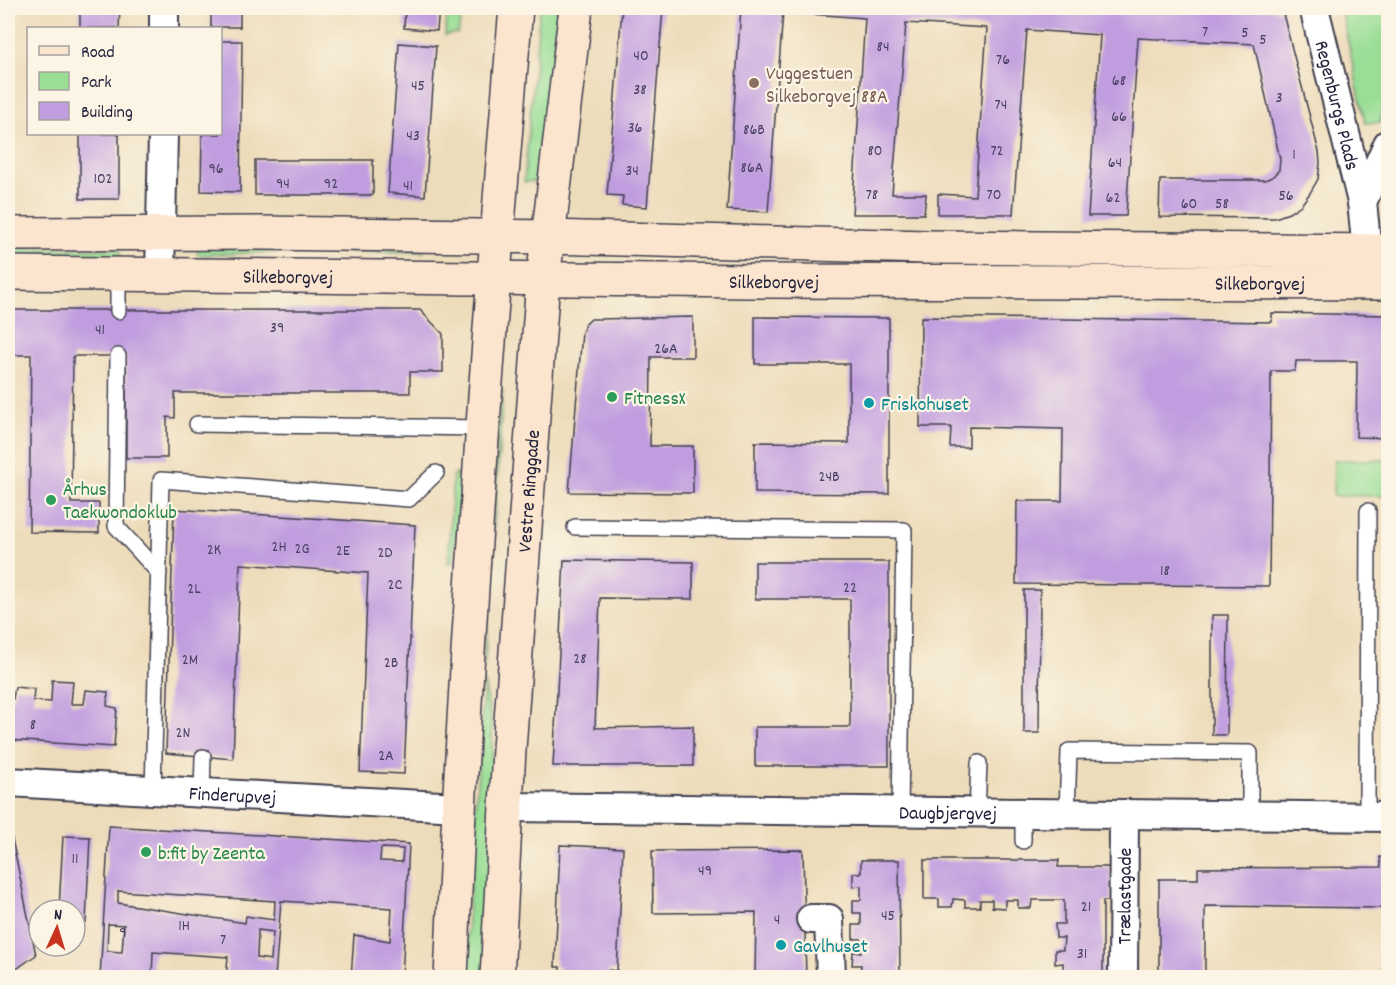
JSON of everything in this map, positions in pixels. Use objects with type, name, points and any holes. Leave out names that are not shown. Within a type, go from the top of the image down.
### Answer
[{"type":"street","points":[[164,8],[164,27]]},
{"type":"street","points":[[451,978],[458,807],[493,278],[516,8]]},
{"type":"street","name":"Vestre Ringgade","points":[[497,978],[509,737],[543,279],[576,8]]},
{"type":"street","name":"Regenburgs Plads","points":[[1314,8],[1378,267]]},
{"type":"street","points":[[160,274],[163,135]]},
{"type":"street","name":"Regenburgs Plads","points":[[1362,202],[1389,144]]},
{"type":"street","name":"Silkeborgvej","points":[[8,234],[262,233],[548,237],[927,248],[1378,267]]},
{"type":"street","name":"Silkeborgvej","points":[[8,273],[543,279],[1378,267]]},
{"type":"street","name":"Finderupvej","points":[[8,782],[458,807]]},
{"type":"street","name":"Daugbjergvej","points":[[507,807],[977,813],[1023,827],[1067,814],[1378,817]]},
{"type":"street","name":"Trælastgade","points":[[1123,978],[1124,814]]},
{"type":"street","points":[[811,919],[829,919],[831,978]]},
{"type":"lane","points":[[118,274],[118,311]]},
{"type":"lane","points":[[118,356],[116,526],[159,573]]},
{"type":"lane","points":[[197,424],[483,428]]},
{"type":"lane","points":[[153,791],[161,480],[410,499],[436,473]]},
{"type":"lane","points":[[1368,511],[1378,817]]},
{"type":"lane","points":[[575,527],[904,530],[895,672],[900,813]]},
{"type":"lane","points":[[1067,814],[1069,751],[1250,753],[1250,816]]},
{"type":"lane","points":[[202,794],[203,757]]},
{"type":"lane","points":[[977,813],[980,763]]},
{"type":"green space","points":[[448,8],[463,8],[458,33],[445,35]]},
{"type":"green space","points":[[540,8],[558,8],[554,55],[536,181],[524,182]]},
{"type":"green space","points":[[1341,8],[1388,8],[1388,82],[1380,123],[1365,123]]},
{"type":"green space","points":[[8,248],[120,249],[121,260],[8,259]]},
{"type":"green space","points":[[197,248],[424,249],[424,252],[315,251],[198,255]]},
{"type":"green space","points":[[500,391],[503,391],[485,663],[483,663]]},
{"type":"green space","points":[[1334,460],[1388,460],[1388,496],[1333,496]]},
{"type":"green space","points":[[453,475],[463,476],[464,480],[452,563],[448,563]]},
{"type":"green space","points":[[484,681],[492,726],[492,761],[497,768],[484,977],[464,978]]},
{"type":"building","points":[[80,8],[120,8],[119,27],[80,27]]},
{"type":"building","points":[[211,8],[240,8],[240,27],[211,27]]},
{"type":"building","points":[[405,8],[439,8],[437,31],[404,28]]},
{"type":"building","points":[[622,8],[663,8],[647,207],[622,205],[623,196],[607,195]]},
{"type":"building","points":[[741,8],[1252,8],[1282,10],[1319,152],[1318,179],[1301,205],[1275,218],[1159,217],[1160,180],[1265,180],[1279,170],[1280,159],[1254,44],[1138,38],[1126,216],[1088,216],[1100,35],[1027,30],[1013,214],[938,214],[938,194],[975,196],[987,28],[906,23],[892,194],[926,194],[924,214],[852,214],[865,18],[783,12],[768,212],[727,210]]},
{"type":"building","points":[[222,41],[242,41],[240,192],[201,191],[202,135],[222,135]]},
{"type":"building","points":[[399,43],[436,46],[425,196],[388,193]]},
{"type":"building","points":[[80,135],[119,135],[119,199],[80,199]]},
{"type":"building","points":[[255,160],[373,160],[373,195],[255,195]]},
{"type":"building","points":[[8,310],[420,310],[443,334],[443,372],[410,372],[410,393],[175,393],[175,418],[167,417],[167,458],[126,458],[126,356],[73,356],[71,503],[99,503],[99,533],[29,532],[31,355],[8,355]]},
{"type":"building","points":[[1272,313],[1388,315],[1388,438],[1356,437],[1357,361],[1296,361],[1295,371],[1271,371],[1269,586],[1016,584],[1017,501],[1062,501],[1063,429],[969,427],[969,447],[950,447],[951,427],[920,427],[921,317],[1272,322]]},
{"type":"building","points":[[693,317],[693,357],[651,357],[650,446],[693,446],[693,493],[569,492],[582,332],[585,325],[591,319]]},
{"type":"building","name":"Friskohuset","points":[[755,317],[889,318],[889,494],[755,493],[755,442],[849,443],[849,364],[755,364]]},
{"type":"building","points":[[174,509],[415,525],[404,774],[360,772],[368,573],[240,564],[233,759],[166,753]]},
{"type":"building","points":[[564,560],[693,562],[693,599],[600,598],[595,728],[693,726],[693,766],[553,766]]},
{"type":"building","points":[[755,562],[889,562],[889,766],[755,766],[755,727],[850,727],[850,599],[755,599]]},
{"type":"building","points":[[1024,590],[1040,590],[1039,733],[1024,733]]},
{"type":"building","points":[[1212,615],[1228,615],[1227,735],[1212,735]]},
{"type":"building","points":[[52,680],[73,681],[71,704],[84,704],[86,690],[108,692],[107,706],[117,708],[114,747],[8,740],[8,699],[13,699],[15,687],[34,689],[33,701],[51,702]]},
{"type":"building","points":[[109,826],[409,844],[402,978],[351,978],[354,935],[390,941],[392,908],[281,901],[275,978],[226,978],[228,957],[153,952],[152,978],[100,978]],"holes":[[[381,848],[403,849],[402,862],[380,861]],[[118,891],[275,901],[274,920],[246,916],[245,923],[118,903]],[[108,924],[124,925],[122,952],[107,951]],[[258,930],[273,932],[271,960],[257,958]]]},
{"type":"building","points":[[8,829],[10,829],[27,911],[27,958],[32,958],[8,975]]},
{"type":"building","points":[[63,836],[90,837],[87,901],[87,898],[60,898]]},
{"type":"building","points":[[560,845],[623,848],[617,971],[609,970],[609,978],[560,978],[560,967],[555,967]]},
{"type":"building","name":"Gavlhuset","points":[[803,850],[806,978],[755,978],[756,912],[653,913],[652,851]]},
{"type":"building","points":[[1380,857],[1388,857],[1388,978],[1383,978],[1383,908],[1205,906],[1205,978],[1159,978],[1159,879],[1198,879],[1198,868],[1381,867]]},
{"type":"building","points":[[861,860],[899,860],[900,978],[860,978],[861,965],[852,965],[853,952],[861,952],[861,939],[853,939],[853,925],[861,925],[861,913],[853,913],[853,900],[861,900],[861,886],[853,887],[853,873],[861,873]]},
{"type":"building","points":[[924,860],[1059,860],[1058,867],[1110,867],[1111,901],[1103,901],[1103,978],[1063,978],[1063,963],[1055,964],[1055,950],[1063,950],[1064,938],[1056,938],[1055,924],[1064,924],[1064,900],[1032,900],[1031,908],[1018,908],[1018,900],[1005,900],[1005,908],[992,907],[992,900],[980,900],[980,907],[965,907],[965,900],[953,899],[952,907],[939,907],[939,899],[924,899]]},
{"type":"place","name":"Vuggestuen Silkeborgvej 88A","points":[[754,83]]},
{"type":"place","name":"FitnessX","points":[[612,397]]},
{"type":"place","name":"Friskohuset","points":[[869,403]]},
{"type":"place","name":"Århus Taekwondoklub","points":[[51,500]]},
{"type":"place","name":"b:fit by Zeenta","points":[[146,852]]},
{"type":"place","name":"Gavlhuset","points":[[781,945]]}]
